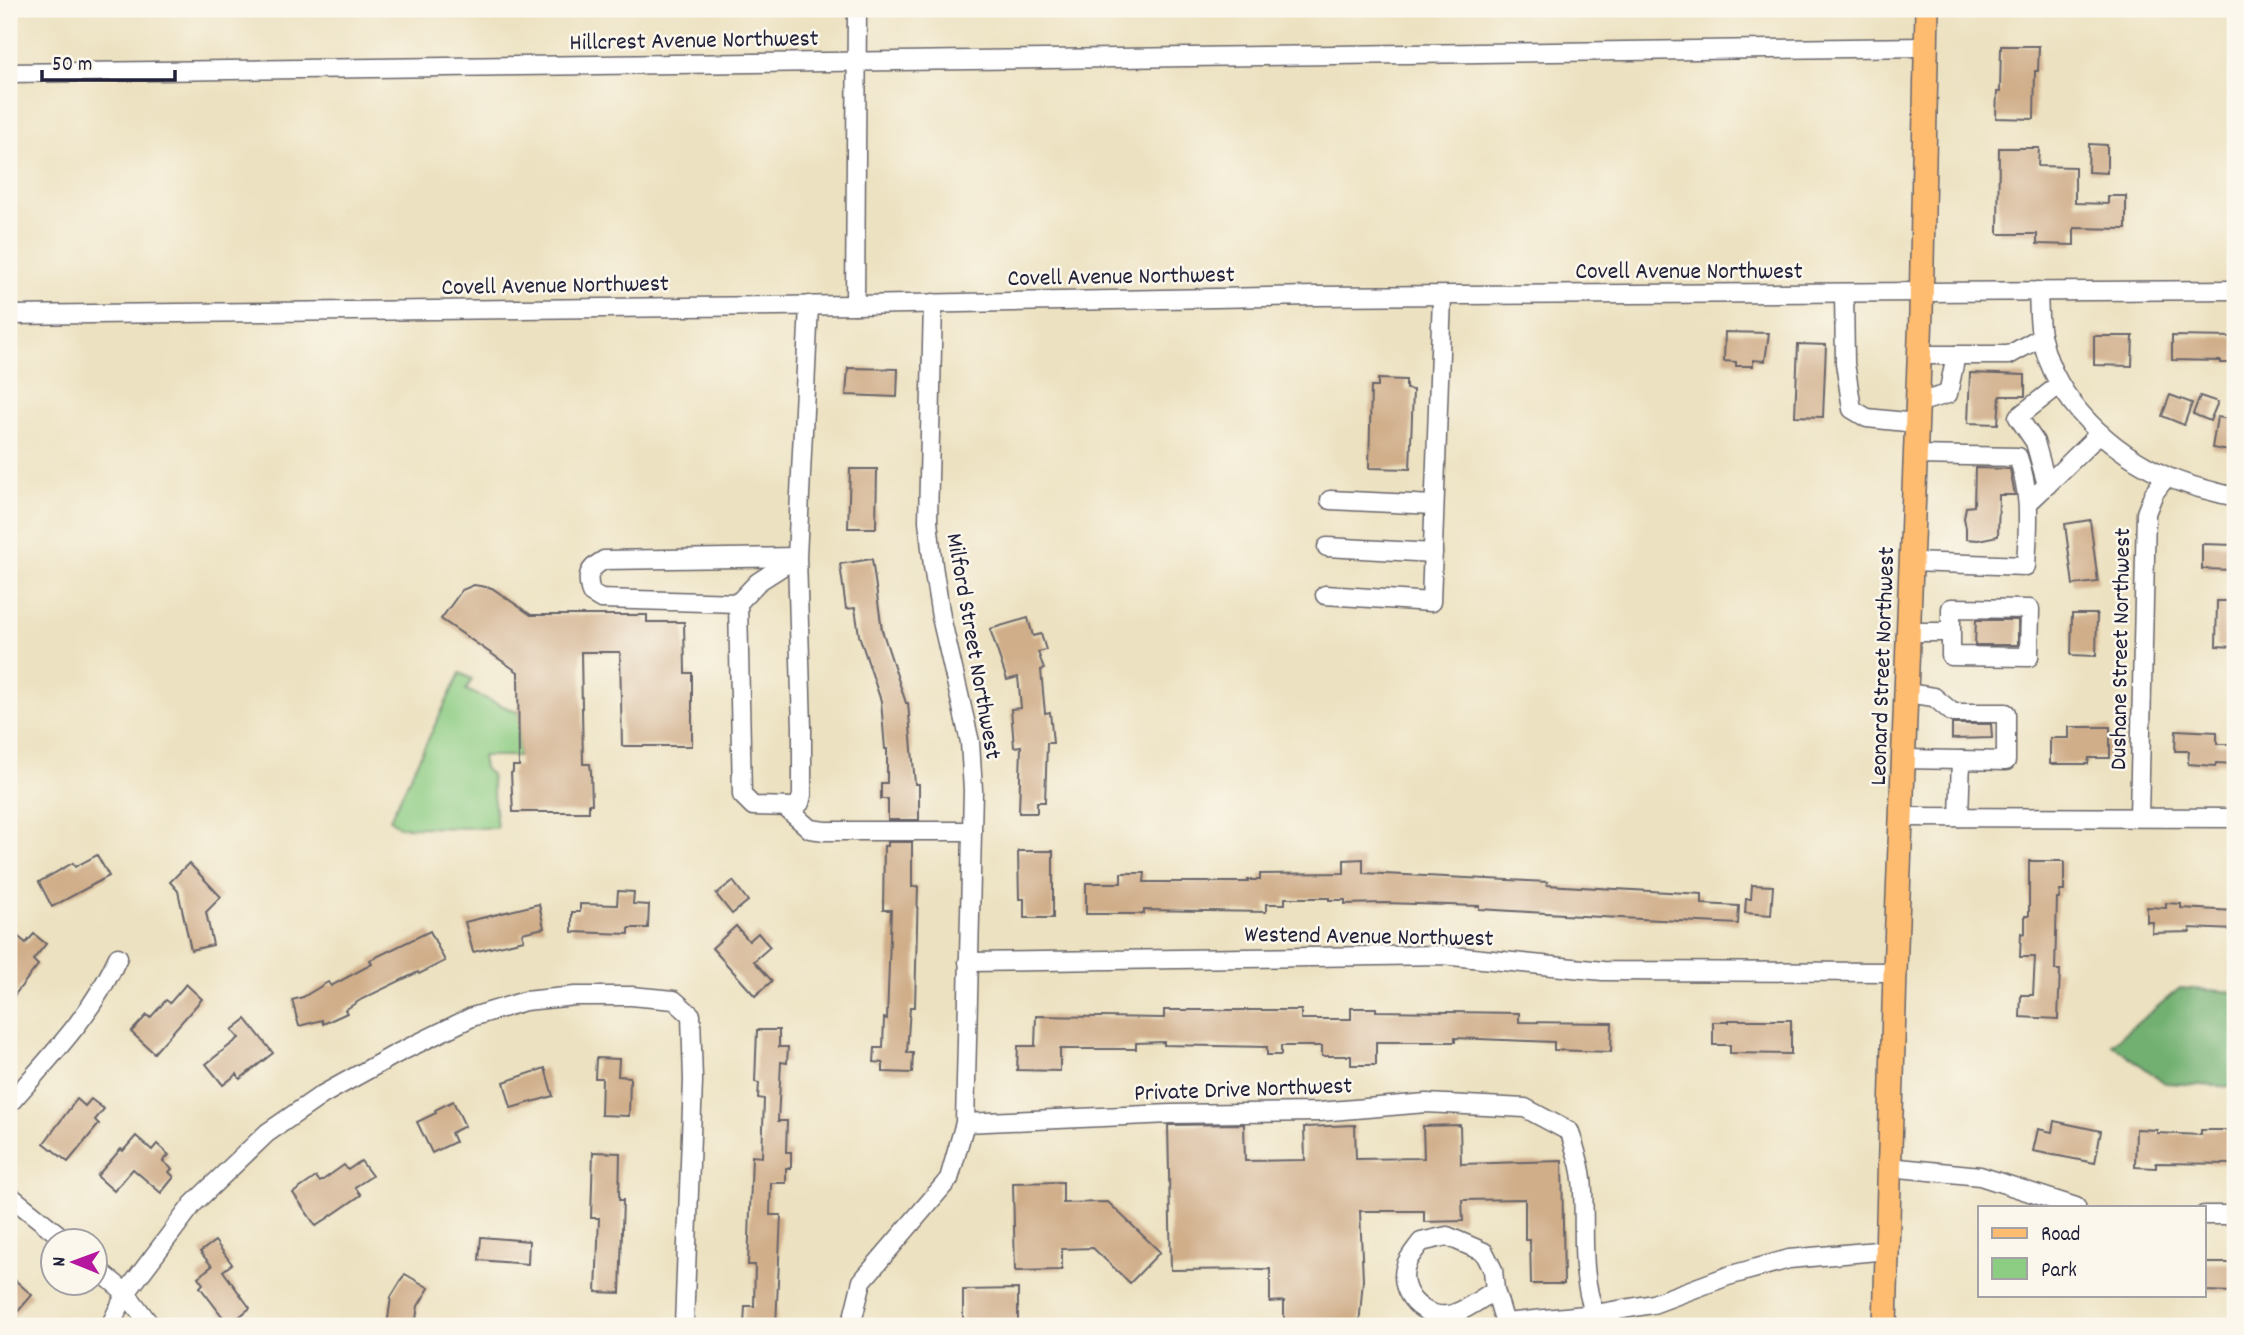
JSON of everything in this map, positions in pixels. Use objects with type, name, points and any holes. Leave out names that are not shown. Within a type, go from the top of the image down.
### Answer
[{"type":"main road","name":"Leonard Street Northwest","points":[[1885,1326],[1895,972],[1922,292],[1927,9]]},
{"type":"street","points":[[855,305],[857,9]]},
{"type":"street","name":"Hillcrest Avenue Northwest","points":[[9,73],[1926,47]]},
{"type":"street","name":"Covell Avenue Northwest","points":[[9,315],[855,305],[1301,296],[2235,290]]},
{"type":"street","points":[[2038,291],[2041,337],[2049,363],[2059,385],[2100,433],[2125,453],[2166,477],[2186,485],[2235,497]]},
{"type":"street","points":[[1844,293],[1845,363],[1852,409],[1867,418],[1917,413],[1948,394],[1956,355]]},
{"type":"street","points":[[1325,595],[1431,602],[1442,296]]},
{"type":"street","name":"Milford Street Northwest","points":[[933,303],[928,521],[941,617],[970,742],[973,790],[965,1123]]},
{"type":"street","points":[[797,557],[758,582],[738,603],[742,795],[752,806],[794,807],[800,803],[802,795],[803,728],[797,557],[809,305]]},
{"type":"street","points":[[1919,355],[2009,355],[2041,337]]},
{"type":"street","points":[[2048,485],[2035,442],[2018,417],[2059,385]]},
{"type":"street","points":[[2029,502],[2100,433]]},
{"type":"street","points":[[1911,562],[2026,566],[2029,502],[2026,479],[2018,457],[1915,455]]},
{"type":"street","name":"Dushane Street Northwest","points":[[2139,817],[2146,513],[2154,493],[2166,477]]},
{"type":"street","points":[[1330,500],[1434,505]]},
{"type":"street","points":[[1327,547],[1433,553]]},
{"type":"street","points":[[738,603],[601,599],[591,593],[587,580],[593,566],[604,559],[797,557]]},
{"type":"street","points":[[1951,608],[2030,608],[2029,657],[1951,656],[1951,632],[1951,608]]},
{"type":"street","points":[[1908,632],[1951,632]]},
{"type":"street","points":[[1903,759],[2006,761],[2006,713],[1954,713],[1934,697],[1906,693]]},
{"type":"street","points":[[1959,817],[1961,760]]},
{"type":"street","points":[[785,807],[810,829],[825,831],[972,831]]},
{"type":"street","points":[[1901,817],[2235,818]]},
{"type":"street","name":"Westend Avenue Northwest","points":[[968,962],[1441,955],[1604,971],[1895,972]]},
{"type":"street","points":[[9,1104],[94,1003],[118,957]]},
{"type":"street","points":[[110,1326],[126,1293],[193,1204],[267,1133],[322,1095],[471,1017],[525,1002],[576,996],[631,996],[674,1000],[691,1015],[693,1041],[684,1326]]},
{"type":"street","name":"Private Drive Northwest","points":[[965,1123],[1171,1114],[1319,1112],[1426,1104],[1525,1108],[1570,1132],[1582,1178],[1585,1267],[1589,1298],[1595,1314]]},
{"type":"street","points":[[851,1326],[862,1281],[948,1179],[965,1123]]},
{"type":"street","points":[[1889,1167],[1980,1176],[2073,1206]]},
{"type":"street","points":[[9,1195],[47,1226]]},
{"type":"street","points":[[2206,1215],[2235,1215]]},
{"type":"street","points":[[1496,1290],[1450,1315],[1427,1312],[1406,1292],[1405,1266],[1420,1242],[1447,1236],[1484,1252],[1493,1270],[1504,1325],[1539,1323],[1653,1304],[1728,1276],[1788,1259],[1888,1250]]},
{"type":"street","points":[[108,1278],[126,1293],[151,1326]]},
{"type":"green space","points":[[460,673],[472,679],[466,690],[519,713],[519,756],[482,756],[484,768],[491,775],[497,828],[399,827],[390,819]]},
{"type":"green space","points":[[2180,988],[2235,992],[2235,1087],[2165,1083],[2112,1044]]},
{"type":"building","points":[[2001,46],[2039,46],[2038,71],[2035,71],[2034,119],[1996,118],[1997,92],[2000,92]]},
{"type":"building","points":[[2089,144],[2107,145],[2107,173],[2088,172]]},
{"type":"building","points":[[1999,148],[2039,148],[2038,166],[2075,167],[2075,203],[2108,204],[2108,196],[2126,196],[2126,229],[2074,228],[2074,245],[2037,244],[2037,234],[1998,234]]},
{"type":"building","points":[[1725,332],[1769,333],[1765,361],[1753,360],[1753,366],[1736,366],[1736,362],[1724,361]]},
{"type":"building","points":[[2094,336],[2133,336],[2132,366],[2094,365]]},
{"type":"building","points":[[2172,336],[2235,337],[2235,363],[2172,360]]},
{"type":"building","points":[[1798,344],[1826,345],[1823,417],[1795,416]]},
{"type":"building","points":[[848,368],[898,369],[897,397],[846,395]]},
{"type":"building","points":[[1970,373],[2025,375],[2025,396],[2000,396],[1998,424],[1968,423]]},
{"type":"building","points":[[1378,379],[1406,380],[1406,389],[1413,390],[1410,469],[1369,468],[1371,387],[1378,387]]},
{"type":"building","points":[[2170,395],[2192,403],[2184,425],[2162,416]]},
{"type":"building","points":[[2200,396],[2218,402],[2210,421],[2193,414]]},
{"type":"building","points":[[2217,417],[2235,420],[2235,452],[2212,448]]},
{"type":"building","points":[[1975,468],[2010,469],[2015,495],[1999,495],[1998,536],[1978,540],[1966,539],[1964,518],[1966,507],[1974,506]]},
{"type":"building","points":[[850,469],[877,469],[876,528],[848,528]]},
{"type":"building","points":[[2090,520],[2098,582],[2073,585],[2065,524]]},
{"type":"building","points":[[2202,544],[2235,545],[2235,570],[2202,569]]},
{"type":"building","points":[[872,559],[882,630],[908,703],[915,784],[919,784],[919,820],[888,820],[888,799],[881,799],[881,783],[887,783],[887,749],[881,701],[859,635],[855,608],[846,609],[840,564]]},
{"type":"building","points":[[474,585],[492,588],[531,615],[647,615],[647,622],[684,622],[685,673],[692,673],[692,746],[622,746],[620,652],[581,652],[583,764],[590,764],[591,772],[592,804],[589,804],[589,812],[513,812],[511,773],[513,766],[519,766],[518,672],[441,619],[462,590]]},
{"type":"building","points":[[2217,601],[2235,601],[2235,647],[2216,646]]},
{"type":"building","points":[[2072,614],[2097,614],[2096,656],[2071,655]]},
{"type":"building","points":[[1028,618],[1033,636],[1041,634],[1046,650],[1038,652],[1044,669],[1041,670],[1045,713],[1050,712],[1053,743],[1047,743],[1045,802],[1037,802],[1037,813],[1019,813],[1021,746],[1014,747],[1011,709],[1021,708],[1018,677],[1007,680],[990,629]]},
{"type":"building","points":[[1976,620],[2018,620],[2018,645],[1975,645]]},
{"type":"building","points":[[1952,724],[1991,724],[1992,738],[1952,739]]},
{"type":"building","points":[[2069,727],[2110,727],[2110,758],[2089,758],[2088,764],[2050,764],[2050,738],[2069,738]]},
{"type":"building","points":[[2176,730],[2217,732],[2217,744],[2235,744],[2235,764],[2188,764],[2189,751],[2175,751]]},
{"type":"building","points":[[888,842],[912,842],[912,887],[918,886],[915,1007],[910,1007],[907,1053],[913,1053],[912,1073],[883,1072],[883,1063],[874,1062],[875,1048],[883,1048],[884,1018],[887,1019],[891,910],[883,910],[884,846],[888,846]]},
{"type":"building","points":[[1018,851],[1053,851],[1053,918],[1024,918],[1024,899],[1019,899]]},
{"type":"building","points":[[97,855],[109,876],[52,907],[39,882],[73,863],[75,867]]},
{"type":"building","points":[[1363,859],[1363,873],[1548,882],[1547,885],[1702,894],[1702,904],[1739,906],[1738,924],[1563,915],[1479,909],[1479,906],[1345,904],[1345,900],[1329,898],[1285,898],[1285,904],[1266,904],[1266,912],[1144,910],[1144,914],[1086,914],[1086,883],[1121,883],[1121,873],[1145,873],[1144,882],[1248,882],[1260,880],[1260,874],[1344,873],[1344,860]]},
{"type":"building","points":[[2029,861],[2064,861],[2064,891],[2060,891],[2057,898],[2055,970],[2060,970],[2058,1019],[2020,1017],[2021,995],[2033,995],[2035,957],[2020,957],[2021,933],[2025,934],[2025,916],[2029,916]]},
{"type":"building","points":[[189,863],[221,897],[206,912],[213,945],[191,950],[178,891],[170,882]]},
{"type":"building","points":[[733,881],[748,901],[732,914],[716,894]]},
{"type":"building","points":[[1752,885],[1773,886],[1771,915],[1745,913],[1746,899],[1751,899]]},
{"type":"building","points":[[618,891],[634,892],[633,904],[649,905],[648,928],[629,928],[629,934],[572,932],[572,912],[580,912],[580,904],[617,905]]},
{"type":"building","points":[[2166,903],[2181,904],[2181,908],[2235,911],[2235,930],[2190,928],[2190,932],[2152,933],[2153,922],[2147,922],[2147,907],[2166,908]]},
{"type":"building","points":[[539,904],[544,928],[522,933],[524,940],[473,952],[465,922]]},
{"type":"building","points":[[736,926],[749,941],[758,933],[770,947],[754,961],[772,981],[755,996],[712,948]]},
{"type":"building","points":[[9,929],[26,943],[34,934],[46,944],[33,960],[38,965],[9,1002]]},
{"type":"building","points":[[430,931],[445,961],[362,999],[345,1010],[347,1013],[323,1024],[322,1020],[299,1026],[292,1000],[303,997],[328,982],[331,986],[372,964],[370,960]]},
{"type":"building","points":[[186,984],[202,999],[154,1053],[131,1032],[147,1015],[150,1018],[166,1000],[170,1003]]},
{"type":"building","points":[[1351,1008],[1376,1008],[1376,1011],[1519,1013],[1519,1022],[1612,1023],[1611,1052],[1554,1050],[1554,1042],[1455,1038],[1455,1042],[1376,1042],[1376,1065],[1351,1065],[1351,1056],[1322,1056],[1322,1046],[1281,1046],[1281,1055],[1267,1055],[1267,1047],[1164,1045],[1164,1042],[1136,1043],[1136,1049],[1060,1049],[1060,1071],[1017,1070],[1018,1046],[1035,1046],[1036,1016],[1164,1018],[1164,1010],[1301,1010],[1301,1019],[1351,1019]]},
{"type":"building","points":[[246,1019],[273,1053],[240,1079],[237,1074],[223,1085],[206,1064],[239,1038],[232,1030]]},
{"type":"building","points":[[1791,1020],[1791,1054],[1730,1053],[1730,1045],[1713,1045],[1713,1022]]},
{"type":"building","points":[[757,1030],[779,1030],[779,1047],[788,1047],[787,1063],[781,1062],[778,1121],[787,1121],[786,1152],[791,1152],[791,1168],[786,1168],[786,1183],[771,1183],[770,1215],[781,1215],[776,1326],[744,1326],[745,1306],[754,1306],[755,1265],[748,1265],[752,1156],[762,1157],[764,1099],[758,1098],[759,1083],[755,1082]]},
{"type":"building","points":[[596,1058],[619,1059],[618,1076],[630,1077],[629,1116],[601,1115],[602,1078],[595,1078]]},
{"type":"building","points":[[545,1068],[553,1096],[511,1108],[504,1082]]},
{"type":"building","points":[[77,1099],[85,1106],[91,1099],[104,1109],[95,1120],[99,1124],[68,1162],[44,1143]]},
{"type":"building","points":[[453,1101],[465,1126],[451,1133],[455,1142],[432,1153],[417,1122]]},
{"type":"building","points":[[2054,1121],[2101,1131],[2095,1163],[2033,1151],[2038,1129],[2052,1132]]},
{"type":"building","points":[[1244,1124],[1245,1161],[1305,1160],[1304,1127],[1355,1125],[1356,1159],[1424,1158],[1423,1126],[1460,1125],[1461,1164],[1562,1161],[1564,1284],[1531,1284],[1530,1240],[1525,1240],[1525,1199],[1462,1200],[1463,1221],[1424,1222],[1424,1211],[1360,1211],[1363,1280],[1359,1326],[1284,1326],[1284,1301],[1270,1302],[1270,1269],[1171,1270],[1168,1125]]},
{"type":"building","points":[[2136,1129],[2201,1135],[2201,1130],[2235,1130],[2235,1164],[2156,1163],[2156,1168],[2135,1167]]},
{"type":"building","points":[[136,1136],[152,1150],[157,1144],[169,1155],[163,1161],[172,1169],[169,1172],[174,1177],[161,1193],[133,1169],[114,1191],[97,1176]]},
{"type":"building","points":[[593,1152],[620,1153],[619,1200],[623,1200],[620,1293],[596,1292],[599,1218],[591,1218]]},
{"type":"building","points":[[361,1161],[372,1176],[355,1187],[361,1195],[316,1226],[293,1193],[316,1177],[320,1182],[344,1165],[348,1170]]},
{"type":"building","points":[[1063,1182],[1063,1203],[1108,1202],[1160,1252],[1130,1283],[1093,1248],[1062,1249],[1062,1270],[1015,1271],[1013,1183]]},
{"type":"building","points":[[481,1237],[529,1241],[528,1264],[479,1260]]},
{"type":"building","points":[[215,1241],[232,1264],[223,1271],[250,1308],[229,1325],[200,1287],[203,1284],[198,1277],[212,1266],[200,1252]]},
{"type":"building","points":[[2206,1263],[2235,1263],[2235,1292],[2206,1291]]},
{"type":"building","points":[[405,1274],[429,1288],[418,1306],[415,1326],[387,1326],[391,1297]]},
{"type":"building","points":[[9,1275],[32,1295],[9,1322]]},
{"type":"building","points":[[1018,1289],[1018,1326],[963,1326],[963,1290]]}]
